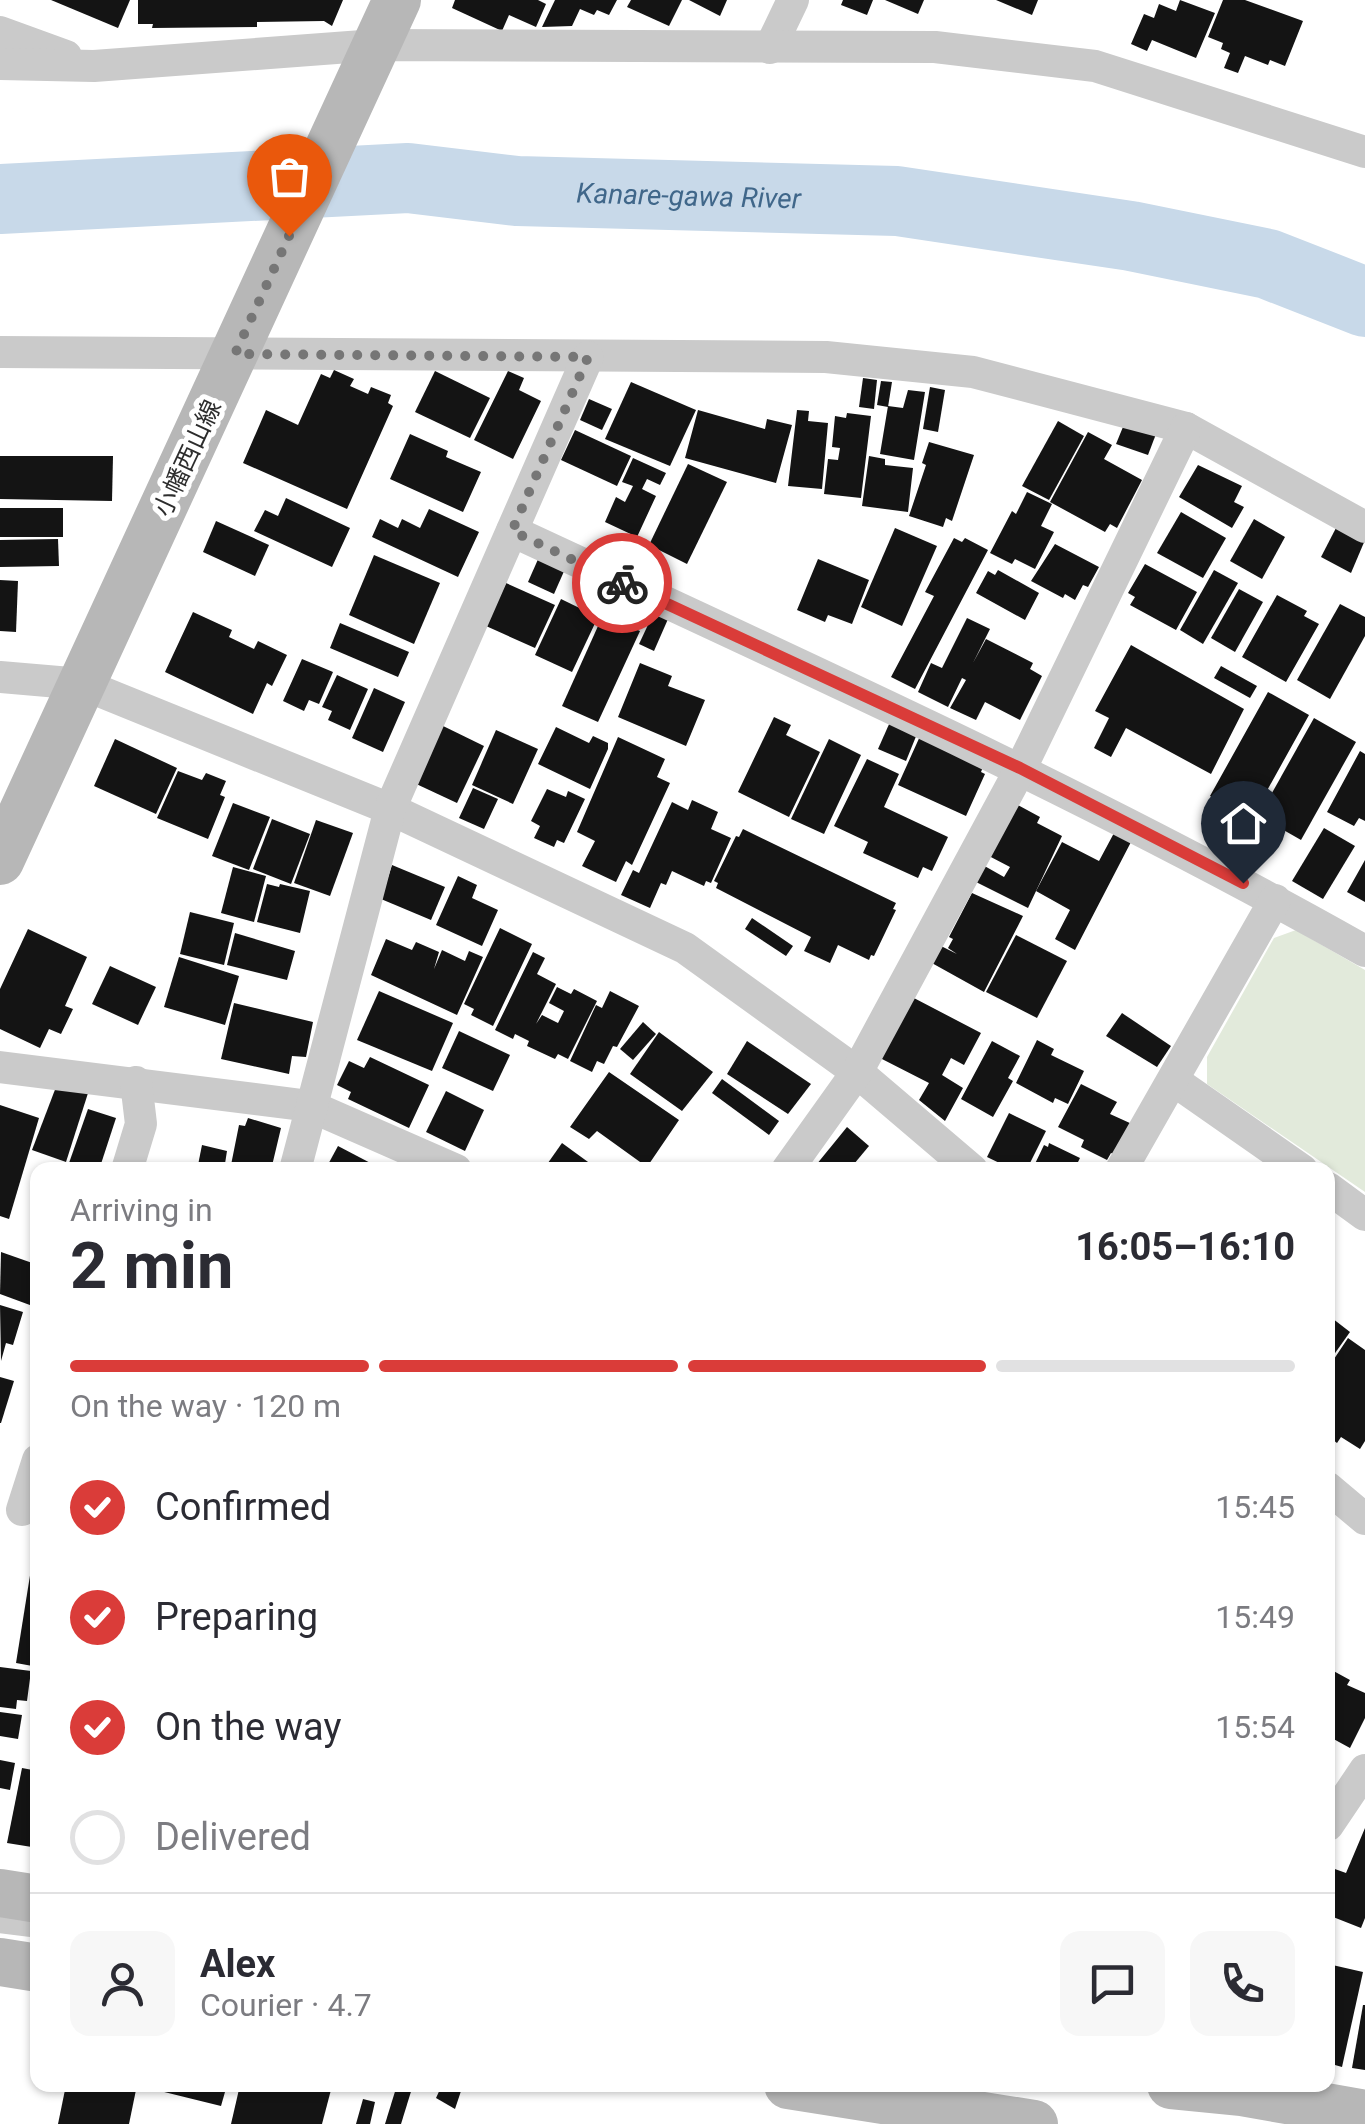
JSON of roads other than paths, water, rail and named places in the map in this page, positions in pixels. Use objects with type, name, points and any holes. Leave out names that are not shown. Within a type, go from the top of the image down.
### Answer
[{"type":"street","name":"小幡西山線","points":[[0,861],[397,0]]},
{"type":"street","points":[[770,48],[793,0]]},
{"type":"street","points":[[0,32],[94,66]]},
{"type":"street","points":[[0,64],[369,61],[770,48],[935,47],[1095,66],[1365,152]]},
{"type":"street","points":[[0,352],[826,358],[973,372],[1186,428],[1365,527]]},
{"type":"street","points":[[297,1162],[390,809],[588,357]]},
{"type":"street","points":[[793,1162],[857,1072],[1020,768],[1186,428]]},
{"type":"street","points":[[512,531],[1020,768],[1365,951]]},
{"type":"street","points":[[0,678],[82,684],[390,809],[685,948],[857,1072],[963,1162]]},
{"type":"street","points":[[1126,1162],[1275,900]]},
{"type":"street","points":[[0,1066],[310,1106],[438,1162]]},
{"type":"street","points":[[1172,1080],[1290,1162]]},
{"type":"street","points":[[129,1162],[141,1124],[136,1082]]},
{"type":"street","points":[[1335,1193],[1365,1214]]},
{"type":"street","points":[[20,1510],[30,1482]]},
{"type":"street","points":[[1335,1494],[1365,1519]]},
{"type":"street","points":[[1335,1815],[1365,1770]]},
{"type":"street","points":[[0,1893],[30,1898]]},
{"type":"street","points":[[0,1917],[30,1921]]},
{"type":"street","points":[[0,1962],[30,1967]]},
{"type":"street","points":[[832,2092],[1034,2124]]},
{"type":"street","points":[[1204,2092],[1365,2114]]},
{"type":"waterway","name":"Kanare-gawa River","points":[[0,199],[408,178],[517,191],[897,201],[1131,236],[1268,264],[1365,302]]}]
